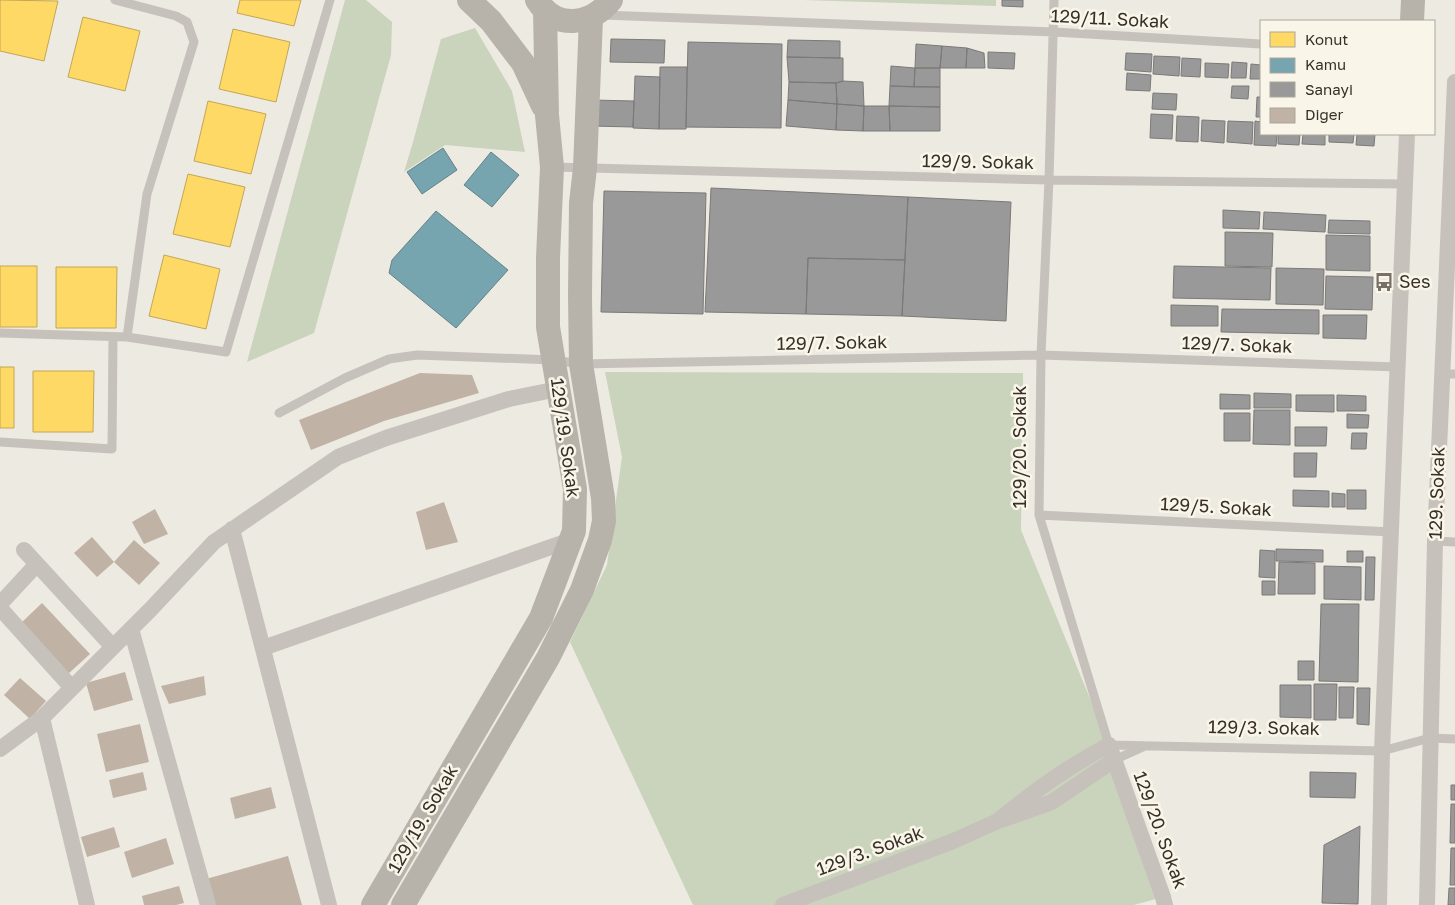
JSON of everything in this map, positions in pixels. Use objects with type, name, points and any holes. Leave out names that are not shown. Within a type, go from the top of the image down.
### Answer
[{"type":"main road","points":[[469,0],[491,21],[523,63],[547,115]]},
{"type":"main road","points":[[1412,20],[1413,0]]},
{"type":"main road","points":[[537,4],[552,16],[565,21],[578,21],[600,11]]},
{"type":"main road","name":"129/19. Sokak","points":[[373,905],[540,618],[574,530],[575,489],[548,327],[548,258],[552,167],[537,4]]},
{"type":"main road","name":"129/19. Sokak","points":[[404,905],[548,658],[582,590],[600,540],[604,521],[603,498],[582,364],[580,296],[581,213],[600,11]]},
{"type":"street","name":"129. Sokak","points":[[1427,905],[1435,541],[1448,374],[1455,82]]},
{"type":"street","points":[[1379,905],[1382,751],[1407,135]]},
{"type":"street","points":[[0,749],[42,718],[214,542],[338,457],[386,438],[510,399],[558,389]]},
{"type":"street","points":[[232,530],[329,905]]},
{"type":"street","points":[[263,648],[571,540]]},
{"type":"street","points":[[24,550],[113,646]]},
{"type":"street","points":[[0,604],[37,564]]},
{"type":"street","points":[[0,608],[72,688]]},
{"type":"street","points":[[130,629],[208,905]]},
{"type":"street","points":[[42,718],[87,905]]},
{"type":"street","name":"129/3. Sokak","points":[[783,905],[952,842],[998,821],[1022,800],[1079,760],[1111,753]]},
{"type":"street","name":"129/20. Sokak","points":[[1111,753],[1165,905]]},
{"type":"lane","points":[[115,0],[176,16],[187,22],[194,42],[147,194],[128,337]]},
{"type":"lane","points":[[0,332],[128,337],[226,352],[330,0]]},
{"type":"lane","name":"129/20. Sokak","points":[[1054,0],[1049,180],[1041,355],[1039,515],[1111,753]]},
{"type":"lane","name":"129/11. Sokak","points":[[600,11],[1054,32],[1260,44]]},
{"type":"lane","name":"129/9. Sokak","points":[[552,167],[1049,180],[1404,184]]},
{"type":"lane","points":[[0,442],[112,449],[112,337]]},
{"type":"lane","name":"129/7. Sokak","points":[[279,413],[345,378],[389,360],[418,355],[553,360],[582,364],[1041,355],[1398,367]]},
{"type":"lane","name":"129/5. Sokak","points":[[1039,515],[1392,532]]},
{"type":"lane","points":[[1435,541],[1455,542]]},
{"type":"lane","points":[[1382,751],[1430,738],[1455,739]]},
{"type":"lane","name":"129/3. Sokak","points":[[1111,753],[1145,746]]},
{"type":"lane","name":"129/3. Sokak","points":[[1111,753],[1145,746],[1382,751]]},
{"type":"green space","points":[[345,0],[366,0],[392,22],[391,55],[314,333],[247,362]]},
{"type":"green space","points":[[803,0],[996,0],[996,6]]},
{"type":"green space","points":[[475,28],[512,91],[525,152],[445,145],[404,172],[441,39]]},
{"type":"green space","points":[[605,372],[1023,373],[1021,530],[1109,745],[1163,897],[1134,905],[693,905],[570,642],[607,565],[622,457]]},
{"type":"building: Konut","points":[[0,0],[58,1],[44,61],[0,51]]},
{"type":"building: Konut","points":[[240,0],[301,0],[294,26],[237,13]]},
{"type":"building: Konut","points":[[83,17],[140,31],[125,91],[68,77]]},
{"type":"building: Konut","points":[[233,29],[290,42],[276,102],[219,89]]},
{"type":"building: Konut","points":[[208,101],[266,114],[251,174],[194,161]]},
{"type":"building: Konut","points":[[188,174],[245,187],[230,247],[173,234]]},
{"type":"building: Konut","points":[[164,255],[220,269],[206,329],[149,316]]},
{"type":"building: Konut","points":[[0,266],[37,266],[37,327],[0,327]]},
{"type":"building: Konut","points":[[56,267],[117,267],[116,328],[56,328]]},
{"type":"building: Konut","points":[[0,367],[14,367],[14,428],[0,428]]},
{"type":"building: Konut","points":[[33,371],[94,371],[93,432],[33,432]]},
{"type":"building: Kamu","points":[[443,148],[457,170],[422,194],[407,172]]},
{"type":"building: Kamu","points":[[491,152],[519,175],[492,207],[464,185]]},
{"type":"building: Kamu","points":[[436,211],[508,270],[456,328],[389,273],[392,260]]},
{"type":"building: Sanayi","points":[[1002,0],[1023,0],[1023,7],[1002,6]]},
{"type":"building: Sanayi","points":[[611,39],[665,40],[664,63],[610,62]]},
{"type":"building: Sanayi","points":[[788,40],[840,41],[840,58],[787,57]]},
{"type":"building: Sanayi","points":[[688,42],[782,44],[781,128],[686,127]]},
{"type":"building: Sanayi","points":[[916,44],[942,46],[940,68],[915,68]]},
{"type":"building: Sanayi","points":[[942,46],[967,48],[966,68],[940,68]]},
{"type":"building: Sanayi","points":[[967,48],[984,53],[985,68],[966,68]]},
{"type":"building: Sanayi","points":[[988,52],[1015,53],[1014,69],[988,68]]},
{"type":"building: Sanayi","points":[[1126,53],[1152,54],[1151,72],[1125,70]]},
{"type":"building: Sanayi","points":[[1154,56],[1180,57],[1179,76],[1153,74]]},
{"type":"building: Sanayi","points":[[787,57],[843,58],[843,81],[836,83],[789,82]]},
{"type":"building: Sanayi","points":[[1182,58],[1201,59],[1200,77],[1181,76]]},
{"type":"building: Sanayi","points":[[1232,62],[1247,63],[1246,78],[1231,78]]},
{"type":"building: Sanayi","points":[[1205,63],[1229,64],[1228,78],[1205,77]]},
{"type":"building: Sanayi","points":[[1251,64],[1260,65],[1260,79],[1250,79]]},
{"type":"building: Sanayi","points":[[891,66],[915,68],[914,87],[890,86]]},
{"type":"building: Sanayi","points":[[660,67],[687,67],[686,129],[659,129]]},
{"type":"building: Sanayi","points":[[915,68],[940,68],[940,87],[914,87]]},
{"type":"building: Sanayi","points":[[1127,73],[1151,75],[1150,91],[1126,90]]},
{"type":"building: Sanayi","points":[[635,76],[660,77],[659,129],[633,128]]},
{"type":"building: Sanayi","points":[[843,81],[863,82],[864,106],[837,104],[836,83]]},
{"type":"building: Sanayi","points":[[789,82],[836,83],[837,104],[788,100]]},
{"type":"building: Sanayi","points":[[890,86],[940,87],[940,107],[889,106]]},
{"type":"building: Sanayi","points":[[1232,86],[1249,86],[1248,99],[1231,98]]},
{"type":"building: Sanayi","points":[[1153,93],[1177,94],[1176,110],[1152,109]]},
{"type":"building: Sanayi","points":[[1257,97],[1260,97],[1260,117],[1256,117]]},
{"type":"building: Sanayi","points":[[592,100],[634,101],[633,127],[591,126]]},
{"type":"building: Sanayi","points":[[788,100],[837,104],[836,130],[786,126]]},
{"type":"building: Sanayi","points":[[837,104],[864,106],[863,131],[836,130]]},
{"type":"building: Sanayi","points":[[864,106],[889,106],[890,131],[863,131]]},
{"type":"building: Sanayi","points":[[889,106],[940,107],[940,131],[890,131]]},
{"type":"building: Sanayi","points":[[1151,114],[1173,115],[1172,139],[1150,138]]},
{"type":"building: Sanayi","points":[[1177,116],[1199,117],[1198,142],[1176,141]]},
{"type":"building: Sanayi","points":[[1202,120],[1225,121],[1224,143],[1201,141]]},
{"type":"building: Sanayi","points":[[1228,121],[1253,122],[1252,144],[1227,142]]},
{"type":"building: Sanayi","points":[[1255,121],[1260,122],[1260,135],[1277,135],[1276,146],[1254,145]]},
{"type":"building: Sanayi","points":[[1278,135],[1300,135],[1299,145],[1278,144]]},
{"type":"building: Sanayi","points":[[1303,135],[1325,135],[1325,145],[1302,144]]},
{"type":"building: Sanayi","points":[[1329,135],[1354,135],[1353,143],[1329,142]]},
{"type":"building: Sanayi","points":[[1357,135],[1375,135],[1374,146],[1356,145]]},
{"type":"building: Sanayi","points":[[711,188],[908,197],[905,260],[808,258],[806,314],[705,312]]},
{"type":"building: Sanayi","points":[[604,191],[706,193],[703,314],[601,312]]},
{"type":"building: Sanayi","points":[[908,197],[1011,202],[1006,321],[902,316]]},
{"type":"building: Sanayi","points":[[1223,210],[1260,212],[1259,229],[1223,228]]},
{"type":"building: Sanayi","points":[[1264,212],[1326,215],[1325,232],[1263,229]]},
{"type":"building: Sanayi","points":[[1329,220],[1370,221],[1370,234],[1328,233]]},
{"type":"building: Sanayi","points":[[1225,232],[1273,233],[1272,267],[1225,266]]},
{"type":"building: Sanayi","points":[[1326,235],[1370,236],[1370,271],[1326,270]]},
{"type":"building: Sanayi","points":[[808,258],[905,260],[902,316],[806,314]]},
{"type":"building: Sanayi","points":[[1174,266],[1271,268],[1270,300],[1173,298]]},
{"type":"building: Sanayi","points":[[1276,268],[1324,269],[1323,305],[1276,304]]},
{"type":"building: Sanayi","points":[[1326,276],[1373,277],[1372,310],[1325,309]]},
{"type":"building: Sanayi","points":[[1171,305],[1218,306],[1218,326],[1171,326]]},
{"type":"building: Sanayi","points":[[1222,309],[1319,310],[1319,334],[1221,332]]},
{"type":"building: Sanayi","points":[[1323,315],[1367,315],[1366,339],[1323,338]]},
{"type":"building: Sanayi","points":[[1254,393],[1291,394],[1291,408],[1254,408]]},
{"type":"building: Sanayi","points":[[1220,394],[1250,395],[1250,409],[1220,409]]},
{"type":"building: Sanayi","points":[[1296,395],[1334,395],[1334,412],[1296,411]]},
{"type":"building: Sanayi","points":[[1337,395],[1366,396],[1366,411],[1337,411]]},
{"type":"building: Sanayi","points":[[1254,410],[1290,410],[1290,445],[1253,444]]},
{"type":"building: Sanayi","points":[[1224,413],[1250,413],[1250,441],[1224,441]]},
{"type":"building: Sanayi","points":[[1347,414],[1369,415],[1368,428],[1347,428]]},
{"type":"building: Sanayi","points":[[1295,427],[1327,427],[1326,446],[1295,446]]},
{"type":"building: Sanayi","points":[[1352,433],[1367,433],[1366,449],[1351,449]]},
{"type":"building: Sanayi","points":[[1294,453],[1317,453],[1316,477],[1294,477]]},
{"type":"building: Sanayi","points":[[1293,490],[1329,491],[1329,507],[1293,506]]},
{"type":"building: Sanayi","points":[[1347,490],[1366,490],[1366,509],[1347,509]]},
{"type":"building: Sanayi","points":[[1332,493],[1345,494],[1345,507],[1332,507]]},
{"type":"building: Sanayi","points":[[1276,549],[1323,550],[1323,562],[1276,561]]},
{"type":"building: Sanayi","points":[[1260,550],[1275,551],[1275,578],[1259,577]]},
{"type":"building: Sanayi","points":[[1347,551],[1363,551],[1363,562],[1347,562]]},
{"type":"building: Sanayi","points":[[1366,557],[1375,557],[1374,600],[1365,600]]},
{"type":"building: Sanayi","points":[[1279,562],[1315,563],[1315,594],[1278,594]]},
{"type":"building: Sanayi","points":[[1324,566],[1361,567],[1361,600],[1324,599]]},
{"type":"building: Sanayi","points":[[1262,581],[1275,581],[1275,595],[1262,595]]},
{"type":"building: Sanayi","points":[[1321,604],[1359,604],[1358,682],[1319,681]]},
{"type":"building: Sanayi","points":[[1298,661],[1314,661],[1314,680],[1298,680]]},
{"type":"building: Sanayi","points":[[1314,684],[1337,684],[1336,720],[1314,720]]},
{"type":"building: Sanayi","points":[[1280,685],[1311,685],[1311,718],[1280,717]]},
{"type":"building: Sanayi","points":[[1339,687],[1354,687],[1353,718],[1339,718]]},
{"type":"building: Sanayi","points":[[1357,688],[1370,688],[1369,725],[1357,724]]},
{"type":"building: Sanayi","points":[[1310,772],[1356,773],[1355,798],[1310,797]]},
{"type":"building: Sanayi","points":[[1451,785],[1455,785],[1455,800],[1451,800]]},
{"type":"building: Sanayi","points":[[1451,804],[1455,804],[1455,843],[1450,843]]},
{"type":"building: Sanayi","points":[[1360,826],[1358,904],[1322,903],[1324,845]]},
{"type":"building: Sanayi","points":[[1451,848],[1455,848],[1455,885],[1450,885]]},
{"type":"building: Sanayi","points":[[1449,888],[1455,888],[1455,905],[1448,905]]},
{"type":"building: Diğer","points":[[420,373],[472,375],[479,393],[384,421],[311,450],[299,420]]},
{"type":"building: Diğer","points":[[444,502],[458,542],[426,550],[416,512]]},
{"type":"building: Diğer","points":[[155,509],[168,534],[144,544],[132,522]]},
{"type":"building: Diğer","points":[[92,537],[114,562],[97,577],[74,553]]},
{"type":"building: Diğer","points":[[134,540],[160,563],[139,585],[114,562]]},
{"type":"building: Diğer","points":[[42,603],[90,654],[68,674],[20,624]]},
{"type":"building: Diğer","points":[[125,672],[133,700],[94,711],[86,683]]},
{"type":"building: Diğer","points":[[204,676],[206,695],[169,704],[161,686]]},
{"type":"building: Diğer","points":[[20,678],[46,701],[30,719],[4,695]]},
{"type":"building: Diğer","points":[[140,724],[149,762],[106,772],[97,734]]},
{"type":"building: Diğer","points":[[143,772],[147,790],[113,798],[109,780]]},
{"type":"building: Diğer","points":[[271,787],[276,808],[235,819],[230,798]]},
{"type":"building: Diğer","points":[[114,827],[120,847],[87,857],[81,837]]},
{"type":"building: Diğer","points":[[166,838],[174,864],[132,878],[124,852]]},
{"type":"building: Diğer","points":[[288,856],[302,905],[213,905],[206,879]]},
{"type":"building: Diğer","points":[[179,886],[184,903],[176,905],[144,905],[142,896]]},
{"type":"place","name":"Ses","points":[[1384,282]]}]
